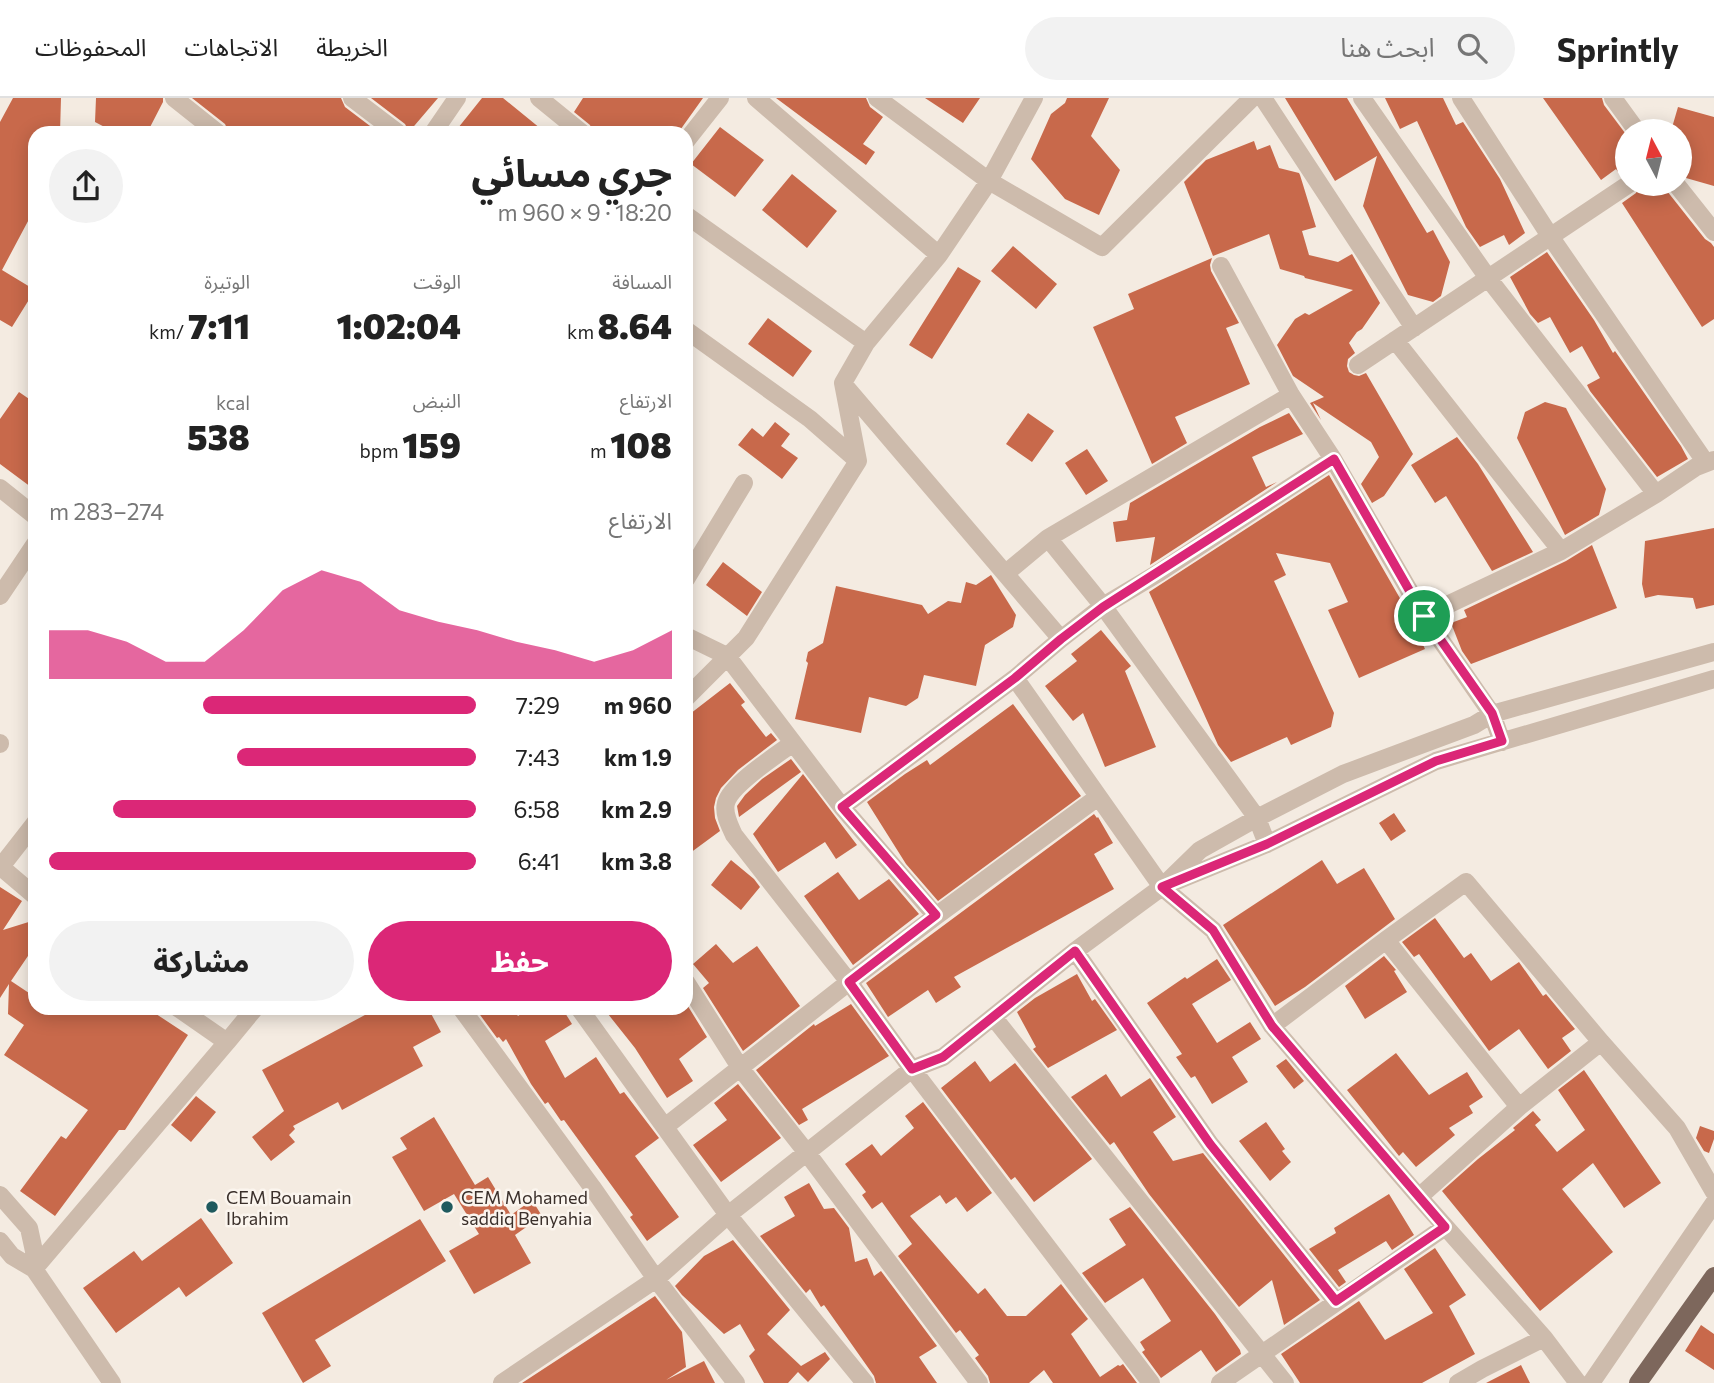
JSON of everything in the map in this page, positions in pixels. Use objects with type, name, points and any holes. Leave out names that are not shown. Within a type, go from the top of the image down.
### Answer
[{"type":"main road","points":[[1638,1383],[1714,1276]]},
{"type":"street","points":[[174,98],[209,126]]},
{"type":"street","points":[[352,98],[389,126]]},
{"type":"street","points":[[438,126],[457,98]]},
{"type":"street","points":[[539,98],[573,126]]},
{"type":"street","points":[[693,132],[720,98]]},
{"type":"street","points":[[756,98],[939,256]]},
{"type":"street","points":[[877,98],[989,181],[1102,247],[1252,98]]},
{"type":"street","points":[[693,691],[746,638],[858,461],[843,383],[866,343],[939,256],[989,181],[1034,98]]},
{"type":"street","points":[[1263,98],[1414,328]]},
{"type":"street","points":[[1362,98],[1488,278],[1656,494]]},
{"type":"street","points":[[1424,616],[1561,551],[1696,467],[1710,461],[1550,236],[1461,98]]},
{"type":"street","points":[[1613,98],[1628,119]]},
{"type":"street","points":[[1359,365],[1615,193]]},
{"type":"street","points":[[1686,196],[1714,232]]},
{"type":"street","points":[[693,220],[866,343]]},
{"type":"street","points":[[1221,266],[1291,395],[1334,459],[1424,616],[1492,713],[1502,741]]},
{"type":"street","points":[[693,335],[810,419],[858,461]]},
{"type":"street","points":[[1395,340],[1561,551]]},
{"type":"street","points":[[843,383],[1061,639]]},
{"type":"street","points":[[1006,573],[1048,538],[1291,395]]},
{"type":"street","points":[[842,807],[1015,678],[1103,607],[1334,459]]},
{"type":"street","points":[[693,567],[744,483]]},
{"type":"street","points":[[0,488],[28,510]]},
{"type":"street","points":[[1048,538],[1103,607],[1256,818],[1267,844]]},
{"type":"street","points":[[0,596],[28,554]]},
{"type":"street","points":[[693,639],[727,656],[842,807],[936,915]]},
{"type":"street","points":[[502,1383],[656,1279],[728,1214],[912,1069],[943,1057],[994,1018],[1075,951],[1162,887],[1200,850],[1343,774],[1474,725],[1492,713],[1714,652]]},
{"type":"street","points":[[1015,678],[1162,887],[1213,930],[1272,1026],[1544,1338],[1578,1383]]},
{"type":"street","points":[[1162,887],[1267,844],[1436,761],[1714,679]]},
{"type":"street","points":[[793,743],[737,785],[726,803],[726,817],[734,835],[849,982],[1151,1383]]},
{"type":"street","points":[[666,1126],[936,915],[1098,797]]},
{"type":"street","points":[[28,831],[0,868],[28,890]]},
{"type":"street","points":[[1272,1026],[1466,882],[1677,1128],[1714,1192]]},
{"type":"street","points":[[1386,940],[1519,1107]]},
{"type":"street","points":[[1075,951],[1210,1144],[1336,1301]]},
{"type":"street","points":[[693,993],[741,1069],[978,1383]]},
{"type":"street","points":[[188,1015],[227,1042]]},
{"type":"street","points":[[35,1267],[250,1015]]},
{"type":"street","points":[[466,1015],[656,1279],[737,1383]]},
{"type":"street","points":[[584,1015],[728,1214],[865,1383]]},
{"type":"street","points":[[994,1018],[1285,1383]]},
{"type":"street","points":[[1419,1197],[1519,1107],[1601,1042]]},
{"type":"street","points":[[0,1195],[29,1228],[35,1267],[112,1383]]},
{"type":"street","points":[[1591,1383],[1714,1203]]},
{"type":"street","points":[[1220,1383],[1445,1227]]},
{"type":"street","points":[[0,1241],[12,1256],[35,1267]]},
{"type":"street","points":[[1458,1383],[1544,1338]]},
{"type":"building","points":[[13,98],[61,98],[60,126],[28,126],[28,221],[2,270],[28,286],[28,301],[12,327],[0,320],[0,122]]},
{"type":"building","points":[[96,98],[163,98],[151,126],[103,126],[95,122]]},
{"type":"building","points":[[192,98],[341,98],[345,107],[370,126],[226,126]]},
{"type":"building","points":[[371,98],[438,98],[414,126],[405,124]]},
{"type":"building","points":[[482,98],[503,98],[537,126],[460,126]]},
{"type":"building","points":[[583,98],[703,98],[683,126],[590,126],[574,112]]},
{"type":"building","points":[[776,98],[866,98],[870,107],[883,117],[863,144],[875,152],[866,165]]},
{"type":"building","points":[[925,98],[980,98],[963,123]]},
{"type":"building","points":[[1067,98],[1109,98],[1091,136],[1120,170],[1099,215],[1065,199],[1031,159],[1051,114],[1065,103]]},
{"type":"building","points":[[1285,98],[1347,98],[1427,233],[1433,230],[1450,262],[1441,296],[1433,302],[1408,295],[1363,206],[1377,156],[1335,181]]},
{"type":"building","points":[[1385,98],[1443,98],[1456,125],[1463,122],[1500,179],[1525,233],[1509,245],[1504,235],[1480,247],[1466,227],[1417,121],[1400,129]]},
{"type":"building","points":[[1543,98],[1602,98],[1615,120],[1615,170],[1601,180]]},
{"type":"building","points":[[1678,107],[1714,117],[1714,186],[1692,180],[1692,119],[1674,119]]},
{"type":"building","points":[[720,127],[764,160],[735,197],[693,166],[693,161]]},
{"type":"building","points":[[1254,141],[1257,150],[1270,145],[1279,168],[1300,175],[1316,227],[1302,231],[1309,255],[1338,262],[1352,254],[1380,303],[1349,343],[1355,353],[1348,359],[1347,366],[1349,372],[1354,375],[1366,373],[1413,454],[1384,496],[1372,503],[1361,484],[1379,457],[1371,442],[1313,403],[1321,420],[1310,403],[1324,397],[1293,376],[1277,345],[1295,319],[1305,313],[1309,315],[1353,290],[1280,269],[1269,234],[1213,256],[1184,182],[1206,160]]},
{"type":"building","points":[[792,174],[837,211],[807,248],[762,210]]},
{"type":"building","points":[[1632,196],[1671,196],[1711,243],[1714,247],[1714,319],[1702,327],[1622,203]]},
{"type":"building","points":[[1013,246],[1057,284],[1036,309],[991,271]]},
{"type":"building","points":[[1547,252],[1594,320],[1613,353],[1615,351],[1688,459],[1657,477],[1590,391],[1587,385],[1600,378],[1582,346],[1570,353],[1550,317],[1538,323],[1530,314],[1510,277]]},
{"type":"building","points":[[1212,258],[1211,271],[1239,323],[1226,328],[1250,384],[1175,417],[1187,443],[1152,464],[1093,327],[1134,309],[1128,294]]},
{"type":"building","points":[[958,267],[981,281],[932,359],[909,345]]},
{"type":"building","points":[[768,318],[812,351],[793,377],[748,344]]},
{"type":"building","points":[[19,392],[28,398],[28,485],[0,464],[0,419]]},
{"type":"building","points":[[1545,402],[1566,408],[1606,489],[1599,515],[1565,535],[1517,438],[1525,412]]},
{"type":"building","points":[[1028,413],[1054,431],[1032,462],[1006,444]]},
{"type":"building","points":[[1289,413],[1303,434],[1252,457],[1266,487],[1277,482],[1150,565],[1155,537],[1116,542],[1113,522],[1127,520],[1130,503],[1260,427]]},
{"type":"building","points":[[775,422],[790,434],[781,446],[798,458],[782,479],[738,445],[752,428],[763,437]]},
{"type":"building","points":[[1457,437],[1478,464],[1533,552],[1492,571],[1446,496],[1435,503],[1411,465]]},
{"type":"building","points":[[1087,449],[1108,481],[1086,495],[1065,463]]},
{"type":"building","points":[[1329,475],[1405,607],[1425,649],[1359,678],[1328,610],[1348,602],[1330,563],[1276,553],[1286,575],[1274,581],[1334,713],[1331,727],[1291,745],[1287,737],[1231,762],[1218,745],[1149,592]]},
{"type":"building","points":[[1714,528],[1714,605],[1696,609],[1693,598],[1658,595],[1645,598],[1642,584],[1645,541]]},
{"type":"building","points":[[1592,545],[1617,608],[1471,664],[1462,651],[1451,623],[1467,617],[1464,610],[1566,561]]},
{"type":"building","points":[[723,562],[762,592],[747,616],[706,585]]},
{"type":"building","points":[[991,575],[1016,615],[1013,627],[985,645],[976,686],[924,675],[918,698],[906,706],[869,697],[861,733],[795,719],[808,652],[823,643],[836,586],[922,605],[928,614],[948,601],[961,603],[966,582],[976,585]]},
{"type":"building","points":[[1101,630],[1131,666],[1125,671],[1156,747],[1105,767],[1083,713],[1073,721],[1045,686],[1077,661],[1071,654]]},
{"type":"building","points":[[730,683],[745,702],[741,705],[766,737],[771,733],[777,740],[738,770],[721,788],[714,807],[720,831],[693,851],[693,712]]},
{"type":"building","points":[[1013,704],[1081,796],[938,901],[906,864],[867,802],[927,760],[930,765]]},
{"type":"building","points":[[791,759],[801,772],[739,817],[737,806],[745,795],[762,779]]},
{"type":"building","points":[[803,774],[857,845],[836,859],[825,842],[778,872],[753,834]]},
{"type":"building","points":[[1394,813],[1406,831],[1391,841],[1379,823]]},
{"type":"building","points":[[1094,814],[1113,843],[1094,854],[1114,889],[954,977],[961,987],[936,1003],[928,990],[888,1017],[866,983]]},
{"type":"building","points":[[731,860],[760,887],[741,910],[711,885]]},
{"type":"building","points":[[1322,860],[1337,884],[1364,868],[1395,919],[1305,987],[1275,1006],[1223,925]]},
{"type":"building","points":[[838,872],[859,900],[889,879],[919,914],[853,965],[804,896]]},
{"type":"building","points":[[0,887],[22,901],[3,930],[28,922],[28,956],[11,981],[28,992],[28,1015],[158,1015],[188,1035],[125,1130],[119,1130],[55,1216],[20,1191],[61,1136],[66,1139],[88,1110],[4,1055],[24,1025],[8,1014],[9,984],[0,998]]},
{"type":"building","points":[[1435,918],[1464,958],[1471,953],[1491,981],[1519,962],[1543,996],[1546,994],[1575,1029],[1562,1038],[1571,1051],[1548,1069],[1519,1029],[1489,1051],[1419,954],[1414,957],[1402,942]]},
{"type":"building","points":[[716,944],[733,963],[757,946],[800,1006],[743,1051],[703,988],[709,983],[693,964]]},
{"type":"building","points":[[1384,956],[1396,970],[1394,971],[1407,992],[1365,1019],[1345,986]]},
{"type":"building","points":[[1217,959],[1231,980],[1192,1004],[1217,1043],[1250,1022],[1261,1039],[1232,1057],[1248,1082],[1212,1104],[1195,1076],[1191,1078],[1176,1057],[1182,1054],[1147,1003]]},
{"type":"building","points":[[1077,974],[1092,1001],[1095,999],[1117,1030],[1048,1068],[1033,1049],[1036,1047],[1017,1012],[1035,998]]},
{"type":"building","points":[[851,1004],[889,1056],[802,1109],[808,1120],[799,1125],[756,1070],[814,1024],[815,1026]]},
{"type":"building","points":[[693,1014],[707,1037],[679,1059],[693,1081],[667,1098],[635,1048],[609,1015]]},
{"type":"building","points":[[365,1015],[432,1015],[441,1032],[413,1047],[423,1066],[342,1110],[338,1102],[293,1126],[295,1129],[289,1135],[295,1142],[271,1161],[252,1137],[284,1111],[262,1070]]},
{"type":"building","points":[[480,1015],[566,1015],[572,1024],[545,1041],[565,1078],[596,1057],[620,1094],[624,1092],[659,1138],[635,1156],[679,1217],[647,1241],[630,1217],[633,1215],[564,1120],[561,1121],[548,1102],[545,1104],[531,1084],[506,1039],[503,1042]]},
{"type":"building","points":[[1396,1053],[1429,1095],[1467,1072],[1483,1097],[1469,1106],[1473,1113],[1449,1128],[1455,1135],[1416,1167],[1403,1152],[1399,1156],[1347,1090]]},
{"type":"building","points":[[1286,1059],[1304,1081],[1294,1089],[1276,1066]]},
{"type":"building","points":[[975,1061],[990,1082],[1015,1063],[1092,1159],[1034,1202],[1015,1177],[1011,1180],[941,1088]]},
{"type":"building","points":[[1584,1070],[1661,1183],[1624,1208],[1593,1163],[1562,1189],[1613,1252],[1540,1311],[1442,1191],[1515,1130],[1513,1128],[1533,1111],[1541,1120],[1535,1125],[1557,1152],[1585,1130],[1558,1090]]},
{"type":"building","points":[[1106,1074],[1121,1097],[1150,1078],[1176,1117],[1153,1132],[1173,1161],[1203,1153],[1320,1300],[1284,1325],[1272,1280],[1239,1307],[1149,1194],[1114,1142],[1110,1145],[1071,1097]]},
{"type":"building","points":[[738,1084],[781,1138],[721,1182],[693,1145],[727,1120],[714,1103]]},
{"type":"building","points":[[196,1096],[216,1112],[191,1142],[171,1125]]},
{"type":"building","points":[[923,1102],[992,1193],[967,1212],[956,1197],[946,1204],[940,1195],[910,1216],[978,1294],[985,1288],[1007,1316],[1026,1316],[1061,1284],[1088,1319],[1071,1334],[1100,1377],[1123,1364],[1137,1383],[1053,1383],[1044,1370],[1029,1383],[990,1383],[975,1358],[979,1355],[960,1330],[956,1333],[898,1256],[912,1244],[882,1202],[872,1209],[862,1195],[866,1192],[845,1164],[872,1144],[881,1156],[914,1128],[905,1116]]},
{"type":"building","points":[[434,1117],[475,1185],[488,1177],[511,1215],[532,1200],[542,1216],[515,1235],[531,1263],[474,1294],[449,1251],[479,1234],[454,1194],[424,1211],[392,1157],[407,1149],[400,1138]]},
{"type":"building","points":[[1266,1122],[1291,1162],[1270,1181],[1239,1141]]},
{"type":"building","points":[[1700,1126],[1714,1131],[1709,1153],[1704,1151],[1696,1138]]},
{"type":"building","points":[[809,1183],[824,1209],[834,1208],[849,1228],[855,1262],[867,1258],[874,1276],[881,1271],[937,1346],[919,1357],[937,1383],[876,1383],[874,1376],[824,1305],[821,1307],[810,1289],[806,1293],[760,1236],[795,1216],[784,1197]]},
{"type":"building","points":[[1389,1194],[1414,1235],[1392,1250],[1386,1241],[1338,1270],[1346,1282],[1339,1287],[1309,1249],[1336,1233],[1334,1228]]},
{"type":"building","points":[[1130,1207],[1215,1314],[1240,1350],[1241,1354],[1216,1372],[1201,1350],[1161,1378],[1142,1352],[1145,1350],[1140,1342],[1171,1321],[1143,1278],[1105,1303],[1082,1273],[1126,1245],[1109,1219]]},
{"type":"building","points":[[201,1218],[233,1263],[186,1297],[179,1287],[116,1333],[83,1288],[134,1251],[142,1261]]},
{"type":"building","points":[[420,1219],[446,1261],[315,1340],[331,1366],[303,1383],[262,1313]]},
{"type":"building","points":[[733,1240],[790,1310],[767,1334],[801,1366],[825,1352],[830,1359],[808,1382],[798,1372],[788,1383],[764,1383],[749,1356],[755,1350],[740,1324],[724,1334],[675,1286],[704,1256]]},
{"type":"building","points":[[1435,1248],[1466,1295],[1449,1306],[1475,1354],[1422,1383],[1300,1383],[1281,1354],[1359,1301],[1385,1340],[1433,1313],[1404,1269]]},
{"type":"building","points":[[655,1296],[682,1332],[686,1367],[666,1380],[704,1361],[715,1383],[522,1383]]},
{"type":"building","points":[[1701,1325],[1714,1334],[1714,1370],[1685,1351]]},
{"type":"building","points":[[1521,1365],[1530,1383],[1486,1383]]},
{"type":"place","name":"CEM Bouamain Ibrahim","points":[[212,1207]]},
{"type":"place","name":"CEM Mohamed saddiq Benyahia","points":[[447,1207]]},
{"type":"route","points":[[1334,459],[1424,616],[1492,713],[1502,741],[1436,761],[1267,844],[1162,887],[1213,930],[1272,1026],[1445,1227],[1336,1301],[1210,1144],[1075,951],[943,1057],[912,1069],[849,982],[936,915],[842,807],[1015,678],[1103,607],[1334,459]]}]
